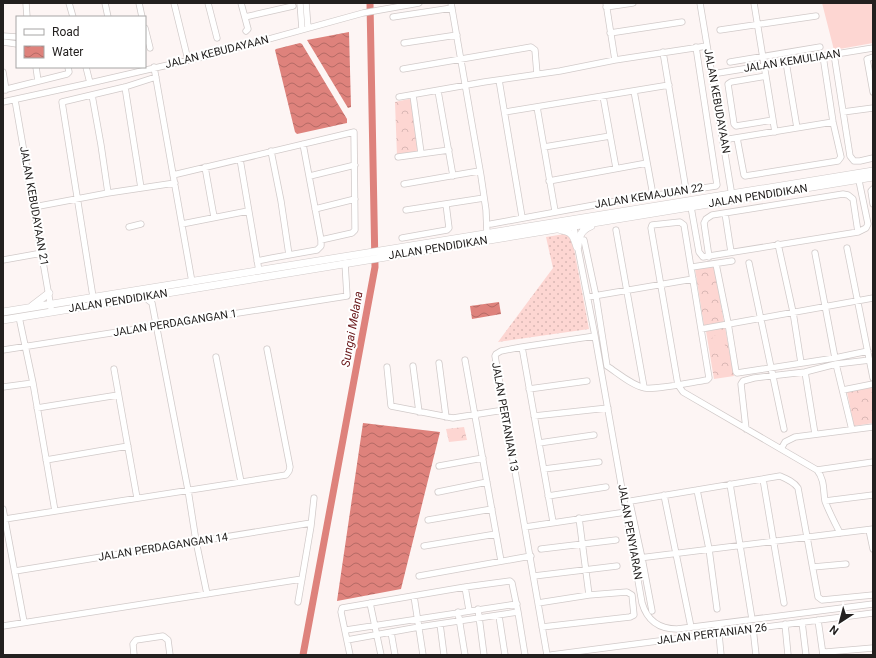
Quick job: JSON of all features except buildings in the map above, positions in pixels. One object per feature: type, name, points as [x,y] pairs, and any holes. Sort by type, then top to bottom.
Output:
[{"type":"main road","name":"JALAN PENDIDIKAN","points":[[859,177],[873,171]]},
{"type":"main road","name":"JALAN PENDIDIKAN","points":[[3,312],[31,307],[51,308],[160,294],[490,233],[573,223],[859,177],[873,177]]},
{"type":"main road","name":"JALAN PENDIDIKAN","points":[[402,250],[545,231],[573,223],[604,221],[691,207],[732,197]]},
{"type":"main road","points":[[577,247],[582,231],[585,228],[604,221]]},
{"type":"main road","points":[[545,231],[569,231],[572,234],[577,247]]},
{"type":"main road","name":"JALAN PENDIDIKAN","points":[[3,320],[93,297],[259,271],[344,260]]},
{"type":"main road","points":[[31,307],[49,293]]},
{"type":"street","points":[[26,3],[28,16]]},
{"type":"street","points":[[69,3],[73,16]]},
{"type":"street","points":[[105,3],[108,16]]},
{"type":"street","points":[[139,3],[142,16]]},
{"type":"street","points":[[174,3],[188,60]]},
{"type":"street","points":[[208,3],[217,38]]},
{"type":"street","points":[[241,3],[247,30]]},
{"type":"street","points":[[300,3],[305,29]]},
{"type":"street","points":[[305,29],[306,3]]},
{"type":"street","name":"JALAN KEBUDAYAAN","points":[[3,102],[188,60],[363,13],[419,3]]},
{"type":"street","points":[[615,60],[606,5],[633,3]]},
{"type":"street","name":"JALAN KEBUDAYAAN","points":[[700,3],[724,140],[732,197]]},
{"type":"street","points":[[754,3],[775,132]]},
{"type":"street","points":[[245,17],[293,6]]},
{"type":"street","points":[[393,17],[451,6],[466,86],[490,233]]},
{"type":"street","points":[[720,30],[816,16]]},
{"type":"street","points":[[610,33],[682,22]]},
{"type":"street","points":[[146,32],[150,48]]},
{"type":"street","points":[[404,44],[457,35]]},
{"type":"street","points":[[3,36],[16,37]]},
{"type":"street","points":[[3,42],[16,44]]},
{"type":"street","points":[[399,97],[663,52],[707,46]]},
{"type":"street","points":[[402,69],[531,47],[535,50],[537,74]]},
{"type":"street","name":"JALAN KEMAJUAN 22","points":[[491,224],[555,211],[716,186],[696,47]]},
{"type":"street","points":[[730,62],[820,47]]},
{"type":"street","name":"JALAN KEMULIAAN","points":[[712,74],[873,48]]},
{"type":"street","points":[[663,52],[686,190]]},
{"type":"street","points":[[834,54],[850,156],[854,161],[873,158]]},
{"type":"street","points":[[737,138],[744,175],[746,176],[838,161],[841,158],[833,122],[823,56]]},
{"type":"street","points":[[873,57],[867,59],[873,92]]},
{"type":"street","points":[[786,62],[797,128]]},
{"type":"street","points":[[154,67],[192,282]]},
{"type":"street","points":[[36,68],[38,81]]},
{"type":"street","points":[[3,72],[5,90],[67,74],[69,72],[68,68]]},
{"type":"street","points":[[86,68],[90,83]]},
{"type":"street","points":[[766,76],[731,82],[728,84],[734,124],[736,126],[773,120]]},
{"type":"street","points":[[93,297],[62,102],[125,87],[156,77]]},
{"type":"street","points":[[499,80],[522,217]]},
{"type":"street","points":[[505,112],[669,85]]},
{"type":"street","points":[[125,87],[140,188]]},
{"type":"street","points":[[438,91],[453,176]]},
{"type":"street","points":[[634,91],[653,196]]},
{"type":"street","points":[[92,95],[108,193]]},
{"type":"street","points":[[413,95],[422,153]]},
{"type":"street","points":[[603,96],[616,168]]},
{"type":"street","name":"JALAN KEBUDAYAAN","points":[[3,106],[15,100]]},
{"type":"street","name":"JALAN KEBUDAYAAN 21","points":[[15,100],[51,308]]},
{"type":"street","points":[[537,107],[555,211]]},
{"type":"street","points":[[843,112],[873,108]]},
{"type":"street","points":[[724,140],[833,122]]},
{"type":"street","points":[[173,175],[354,132],[356,216],[354,232],[321,240]]},
{"type":"street","points":[[544,147],[610,136]]},
{"type":"street","points":[[257,261],[317,250],[320,248],[321,240],[303,144]]},
{"type":"street","points":[[398,157],[449,150]]},
{"type":"street","points":[[271,151],[282,201],[289,255]]},
{"type":"street","points":[[240,159],[259,271]]},
{"type":"street","points":[[549,181],[647,163]]},
{"type":"street","points":[[310,176],[355,165]]},
{"type":"street","points":[[205,167],[214,217]]},
{"type":"street","points":[[404,184],[479,171]]},
{"type":"street","points":[[691,207],[699,252],[703,257],[858,232],[866,228],[868,224],[859,177]]},
{"type":"street","points":[[34,207],[108,193],[175,183]]},
{"type":"street","points":[[872,191],[873,204]]},
{"type":"street","points":[[709,257],[704,223],[706,218],[712,215],[843,194],[848,195],[852,199],[858,232]]},
{"type":"street","points":[[406,210],[484,198]]},
{"type":"street","points":[[315,209],[355,199]]},
{"type":"street","points":[[402,238],[447,230],[449,228],[446,204]]},
{"type":"street","points":[[486,210],[491,224],[490,233]]},
{"type":"street","points":[[182,224],[248,211]]},
{"type":"street","points":[[724,213],[731,252]]},
{"type":"street","points":[[584,240],[596,296],[606,366],[644,388],[678,385],[708,380],[709,376],[684,225],[676,221],[652,225],[651,228],[678,385],[683,392],[817,470],[821,476],[825,501],[840,533]]},
{"type":"street","name":"JALAN PENYIARAN","points":[[573,223],[595,336],[642,603],[647,615],[657,625],[663,628],[677,629],[873,604]]},
{"type":"street","points":[[129,227],[141,224]]},
{"type":"street","points":[[616,230],[628,290],[644,388]]},
{"type":"street","points":[[778,244],[793,312],[801,363]]},
{"type":"street","points":[[847,248],[873,378]]},
{"type":"street","points":[[3,260],[42,253]]},
{"type":"street","points":[[815,253],[826,306],[834,358]]},
{"type":"street","name":"JALAN PERDAGANGAN 1","points":[[3,350],[347,296],[344,260]]},
{"type":"street","points":[[692,267],[732,261]]},
{"type":"street","points":[[750,263],[760,318],[784,429]]},
{"type":"street","points":[[716,264],[737,373],[834,358],[868,351]]},
{"type":"street","points":[[588,298],[693,279]]},
{"type":"street","points":[[152,302],[160,294]]},
{"type":"street","points":[[142,296],[152,302],[207,594]]},
{"type":"street","points":[[701,329],[873,298]]},
{"type":"street","points":[[19,317],[33,383],[55,511]]},
{"type":"street","name":"JALAN PERTANIAN 13","points":[[547,655],[495,356],[501,351],[595,336]]},
{"type":"street","points":[[522,347],[553,522]]},
{"type":"street","points":[[5,519],[286,475],[290,468],[267,349]]},
{"type":"street","points":[[216,357],[241,482]]},
{"type":"street","points":[[465,360],[501,561]]},
{"type":"street","points":[[746,429],[742,387],[743,381],[754,378],[805,372],[836,364],[870,360]]},
{"type":"street","points":[[439,363],[446,417]]},
{"type":"street","points":[[836,364],[852,430]]},
{"type":"street","points":[[413,366],[419,412]]},
{"type":"street","points":[[387,367],[391,406],[453,418],[504,410]]},
{"type":"street","points":[[114,369],[137,498]]},
{"type":"street","points":[[805,372],[815,434]]},
{"type":"street","points":[[530,389],[587,381]]},
{"type":"street","points":[[3,387],[33,383]]},
{"type":"street","points":[[843,390],[873,384]]},
{"type":"street","points":[[37,408],[118,395]]},
{"type":"street","points":[[534,416],[608,408]]},
{"type":"street","points":[[781,449],[786,442],[795,437],[873,427]]},
{"type":"street","points":[[539,443],[594,436]]},
{"type":"street","points":[[46,460],[128,446]]},
{"type":"street","points":[[439,466],[483,458]]},
{"type":"street","points":[[544,469],[599,462]]},
{"type":"street","points":[[817,470],[873,462]]},
{"type":"street","points":[[652,611],[630,503],[631,500],[780,476],[790,480],[796,484],[798,488],[818,597],[822,600],[873,595]]},
{"type":"street","points":[[763,479],[784,603]]},
{"type":"street","points":[[438,492],[487,482]]},
{"type":"street","points":[[730,484],[752,619]]},
{"type":"street","points":[[548,496],[606,487]]},
{"type":"street","points":[[697,490],[709,549],[717,609]]},
{"type":"street","points":[[664,495],[690,627]]},
{"type":"street","points":[[825,501],[873,495]]},
{"type":"street","points":[[298,602],[314,498]]},
{"type":"street","points":[[3,509],[24,622]]},
{"type":"street","points":[[428,520],[492,509]]},
{"type":"street","points":[[525,527],[626,512]]},
{"type":"street","points":[[578,518],[589,595]]},
{"type":"street","name":"JALAN PERDAGANGAN 14","points":[[15,570],[311,523]]},
{"type":"street","points":[[635,559],[871,530],[873,550]]},
{"type":"street","points":[[424,546],[496,534]]},
{"type":"street","points":[[541,548],[616,540]]},
{"type":"street","points":[[419,576],[531,556]]},
{"type":"street","points":[[813,567],[846,564]]},
{"type":"street","points":[[534,576],[617,566]]},
{"type":"street","points":[[3,626],[302,579]]},
{"type":"street","points":[[350,655],[341,610],[342,608],[465,587],[511,582],[517,604],[525,655]]},
{"type":"street","points":[[465,587],[469,610]]},
{"type":"street","points":[[538,603],[589,595],[630,592],[632,595],[632,616],[542,627]]},
{"type":"street","points":[[414,596],[423,655]]},
{"type":"street","points":[[370,603],[381,655]]},
{"type":"street","points":[[346,630],[469,610],[517,604]]},
{"type":"street","points":[[478,609],[484,655]]},
{"type":"street","points":[[458,612],[465,655]]},
{"type":"street","points":[[347,640],[460,620],[500,616],[518,612]]},
{"type":"street","name":"JALAN PERTANIAN 26","points":[[551,655],[873,613]]},
{"type":"street","points":[[500,616],[505,655]]},
{"type":"street","points":[[818,620],[823,653],[873,648]]},
{"type":"street","points":[[802,622],[806,655]]},
{"type":"street","points":[[440,624],[444,655]]},
{"type":"street","points":[[718,624],[721,655]]},
{"type":"street","points":[[785,624],[788,655]]},
{"type":"street","points":[[753,628],[756,655]]},
{"type":"street","points":[[391,632],[395,655]]},
{"type":"street","points":[[134,655],[133,644],[136,640],[162,636],[168,640],[170,655]]},
{"type":"green space","points":[[822,3],[873,3],[873,43],[834,50]]},
{"type":"green space","points":[[409,99],[412,100],[419,151],[417,153],[397,156],[395,102]]},
{"type":"green space","points":[[571,233],[589,329],[498,342],[553,268],[546,237]]},
{"type":"green space","points":[[714,266],[724,322],[704,326],[695,269]]},
{"type":"green space","points":[[725,327],[734,376],[714,379],[706,331]]},
{"type":"green space","points":[[723,334],[726,352],[715,354],[712,336]]},
{"type":"green space","points":[[873,387],[873,423],[854,426],[847,392]]},
{"type":"green space","points":[[464,427],[467,440],[449,442],[446,429]]},
{"type":"water","points":[[349,32],[351,107],[348,108],[307,40]]},
{"type":"water","points":[[300,43],[347,119],[347,123],[297,134],[295,132],[275,50]]},
{"type":"water","points":[[499,302],[501,314],[472,319],[470,306]]},
{"type":"water","points":[[363,423],[440,432],[401,589],[337,601]]},
{"type":"waterway","name":"Sungai Melana","points":[[303,655],[375,267],[370,3]]}]
